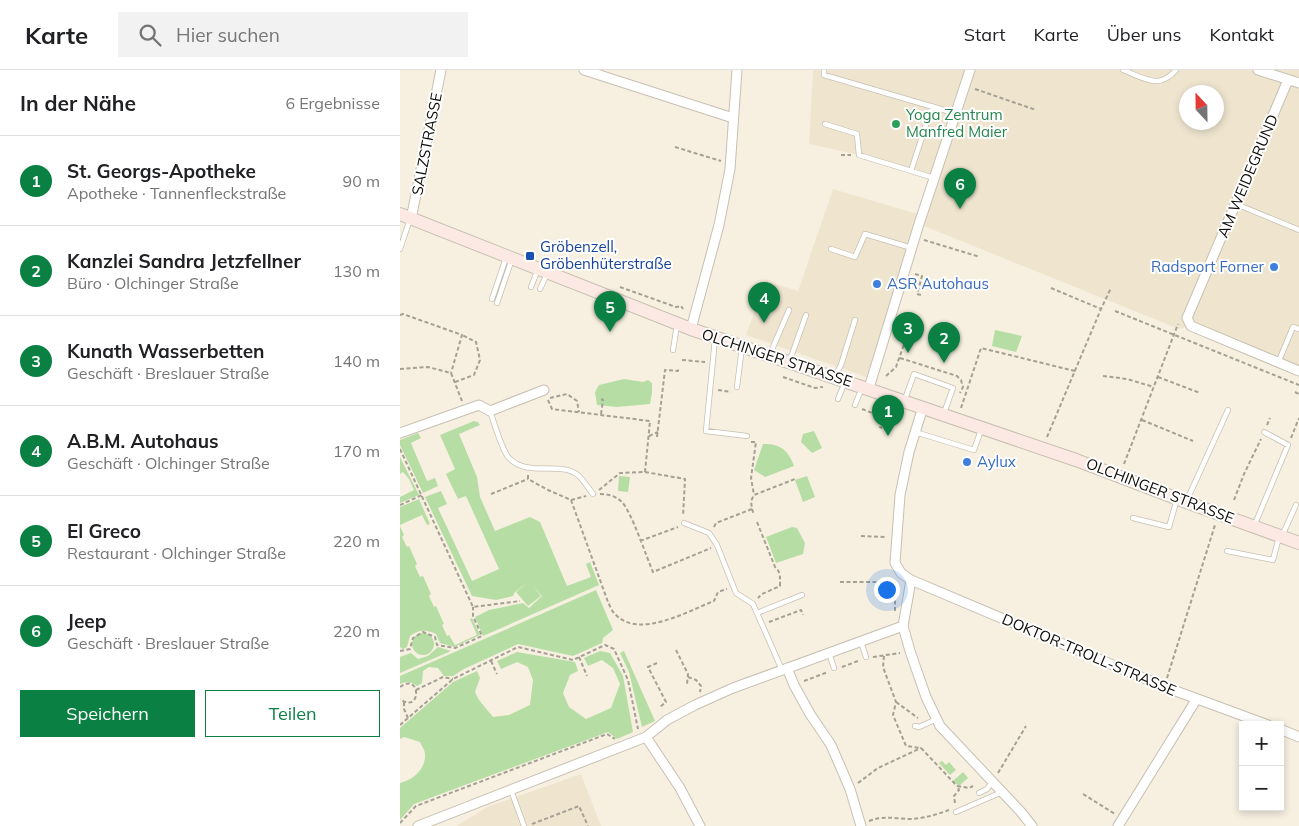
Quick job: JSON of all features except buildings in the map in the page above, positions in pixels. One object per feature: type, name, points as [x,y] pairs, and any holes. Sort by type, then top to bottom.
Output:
[{"type":"main road","name":"OLCHINGER STRASSE","points":[[405,216],[691,329],[1120,475],[1299,543]]},
{"type":"street","name":"SALZSTRASSE","points":[[405,216],[442,70]]},
{"type":"street","points":[[584,70],[733,118]]},
{"type":"street","points":[[691,329],[719,224],[730,164],[737,70]]},
{"type":"street","points":[[866,387],[954,113],[970,70]]},
{"type":"street","points":[[1258,70],[1299,83]]},
{"type":"street","name":"AM WEIDEGRUND","points":[[1278,363],[1191,326],[1187,318],[1288,80]]},
{"type":"street","points":[[1278,363],[1299,371]]},
{"type":"street","points":[[400,433],[478,404],[490,411],[544,390]]},
{"type":"street","points":[[923,408],[908,452],[900,495],[895,563],[901,573],[911,580],[903,626],[926,697],[940,726],[1032,826]]},
{"type":"street","name":"DOKTOR-TROLL-STRASSE","points":[[911,580],[1164,687],[1256,721]]},
{"type":"street","points":[[418,826],[643,739],[667,720],[733,688],[903,626]]},
{"type":"street","points":[[785,669],[830,745],[850,789],[861,825]]},
{"type":"street","points":[[1120,822],[1196,700]]},
{"type":"street","points":[[1284,731],[1299,737]]},
{"type":"street","points":[[643,739],[680,788],[700,826]]},
{"type":"lane","points":[[824,70],[824,75],[954,113]]},
{"type":"lane","points":[[1123,70],[1153,82],[1162,81],[1170,77],[1176,70]]},
{"type":"lane","points":[[911,171],[932,106]]},
{"type":"lane","points":[[825,124],[857,134],[859,155],[934,178]]},
{"type":"lane","points":[[1236,204],[1299,230]]},
{"type":"lane","points":[[400,248],[405,216]]},
{"type":"lane","points":[[831,249],[855,257],[864,234],[912,248]]},
{"type":"lane","points":[[494,301],[509,258]]},
{"type":"lane","points":[[531,287],[543,271]]},
{"type":"lane","points":[[540,289],[543,271]]},
{"type":"lane","points":[[770,355],[789,310]]},
{"type":"lane","points":[[789,362],[806,315]]},
{"type":"lane","points":[[838,399],[841,365],[855,320]]},
{"type":"lane","points":[[673,350],[677,323]]},
{"type":"lane","points":[[1278,363],[1293,327],[1299,329]]},
{"type":"lane","points":[[715,337],[706,431],[746,436]]},
{"type":"lane","points":[[737,387],[742,346]]},
{"type":"lane","points":[[887,428],[914,374],[953,388],[944,414]]},
{"type":"lane","points":[[855,406],[866,387]]},
{"type":"lane","points":[[1133,518],[1169,527],[1228,410]]},
{"type":"lane","points":[[490,411],[507,457],[517,465],[528,468],[566,470],[578,475],[593,494]]},
{"type":"lane","points":[[915,432],[974,450],[982,428]]},
{"type":"lane","points":[[1254,526],[1288,445],[1264,432]]},
{"type":"lane","points":[[1227,551],[1273,560],[1280,536],[1296,505]]},
{"type":"lane","points":[[684,523],[710,533],[736,593],[753,604],[785,669]]},
{"type":"lane","points":[[757,613],[802,595]]},
{"type":"lane","points":[[861,642],[866,657]]},
{"type":"lane","points":[[829,654],[834,668]]},
{"type":"lane","points":[[915,726],[919,727],[935,715]]},
{"type":"lane","points":[[979,793],[986,789],[989,779]]},
{"type":"lane","points":[[511,790],[524,826]]},
{"type":"lane","points":[[956,812],[1002,792]]},
{"type":"path","points":[[964,85],[1036,110]]},
{"type":"path","points":[[675,147],[730,164]]},
{"type":"path","points":[[934,244],[980,257]]},
{"type":"path","points":[[915,274],[922,276],[917,294],[921,296]]},
{"type":"path","points":[[1051,288],[1101,309]]},
{"type":"path","points":[[1046,437],[1111,288]]},
{"type":"path","points":[[1115,311],[1299,385]]},
{"type":"path","points":[[400,315],[403,314],[462,335],[476,342],[480,360],[474,375],[455,382]]},
{"type":"path","points":[[1124,464],[1179,320]]},
{"type":"path","points":[[897,329],[904,330],[906,325],[908,325]]},
{"type":"path","points":[[886,376],[896,367],[908,333]]},
{"type":"path","points":[[462,335],[451,373],[465,408]]},
{"type":"path","points":[[961,408],[981,348],[1074,371]]},
{"type":"path","points":[[400,369],[428,367],[451,373]]},
{"type":"path","points":[[657,437],[665,370],[678,371],[678,368]]},
{"type":"path","points":[[1103,376],[1127,379],[1154,387]]},
{"type":"path","points":[[782,379],[783,377],[814,388],[814,390]]},
{"type":"path","points":[[1158,378],[1200,393]]},
{"type":"path","points":[[720,391],[728,392]]},
{"type":"path","points":[[1295,392],[1299,394]]},
{"type":"path","points":[[579,412],[577,401],[567,394],[559,395],[549,400],[552,409],[650,421],[646,472]]},
{"type":"path","points":[[600,414],[604,400],[601,399]]},
{"type":"path","points":[[855,406],[883,417],[880,427],[887,428]]},
{"type":"path","points":[[1234,500],[1270,418]]},
{"type":"path","points":[[1288,445],[1299,418]]},
{"type":"path","points":[[1141,420],[1193,441]]},
{"type":"path","points":[[649,436],[658,432]]},
{"type":"path","points":[[746,436],[746,441],[756,442],[752,478],[754,495],[751,501],[754,515]]},
{"type":"path","points":[[400,449],[472,607],[473,616],[482,636],[455,648],[437,645],[435,637],[423,632],[413,638],[410,649],[400,651]]},
{"type":"path","points":[[528,468],[528,479]]},
{"type":"path","points":[[593,494],[620,473],[646,472],[685,479],[682,509],[684,523],[640,541]]},
{"type":"path","points":[[490,494],[528,479],[571,500],[593,494],[609,494],[622,502],[628,512],[653,572],[717,546]]},
{"type":"path","points":[[754,495],[795,479]]},
{"type":"path","points":[[400,505],[422,495]]},
{"type":"path","points":[[571,500],[608,602],[615,614],[623,620],[642,625],[665,621],[714,601],[718,592],[733,586]]},
{"type":"path","points":[[710,533],[716,524],[752,510]]},
{"type":"path","points":[[1164,687],[1216,521]]},
{"type":"path","points":[[753,604],[762,594],[780,586],[780,574],[774,567],[757,522]]},
{"type":"path","points":[[861,536],[897,538]]},
{"type":"path","points":[[895,563],[894,618],[903,626]]},
{"type":"path","points":[[840,582],[895,582]]},
{"type":"path","points":[[472,607],[520,601]]},
{"type":"path","points":[[762,625],[801,610],[803,615]]},
{"type":"path","points":[[400,725],[453,679],[518,647],[573,660],[605,645],[614,649],[628,680],[643,739]]},
{"type":"path","points":[[676,650],[688,674],[687,684]]},
{"type":"path","points":[[866,657],[910,651]]},
{"type":"path","points":[[579,657],[587,676]]},
{"type":"path","points":[[490,660],[497,674]]},
{"type":"path","points":[[794,685],[859,661]]},
{"type":"path","points":[[657,662],[648,667],[666,702],[660,707]]},
{"type":"path","points":[[416,690],[443,677],[453,679]]},
{"type":"path","points":[[688,677],[696,680],[701,686],[700,692],[697,693]]},
{"type":"path","points":[[400,687],[403,684],[409,684],[416,690]]},
{"type":"path","points":[[400,700],[410,702],[415,699],[416,690]]},
{"type":"path","points":[[404,702],[404,709],[408,718]]},
{"type":"path","points":[[896,702],[918,718],[935,715]]},
{"type":"path","points":[[861,825],[877,818],[909,819],[932,817],[955,807],[954,796],[959,790],[957,786],[968,788],[989,779],[1026,726]]},
{"type":"path","points":[[400,822],[416,806],[607,734],[616,740]]},
{"type":"path","points":[[850,789],[878,768],[921,748]]},
{"type":"path","points":[[1083,794],[1120,822]]},
{"type":"path","points":[[529,826],[579,806],[588,826]]},
{"type":"shaded area","points":[[813,70],[1299,70],[1299,371],[1191,326],[1179,329],[919,224],[872,379],[746,335],[766,281],[798,291],[833,189],[921,215],[934,178],[859,155],[809,144]]},
{"type":"shaded area","points":[[581,774],[601,826],[456,826],[487,807]]},
{"type":"green space","points":[[995,330],[1022,336],[1016,352],[992,346]]},
{"type":"green space","points":[[624,379],[643,382],[648,380],[652,383],[650,404],[617,407],[597,405],[595,392],[599,385]]},
{"type":"green space","points":[[474,421],[480,425],[459,434],[477,477],[480,497],[495,531],[530,517],[540,522],[567,586],[591,577],[586,564],[590,562],[599,585],[483,636],[475,617],[489,610],[523,603],[529,608],[542,596],[533,586],[541,596],[528,606],[516,592],[529,581],[515,592],[513,596],[496,600],[472,596],[425,497],[441,491],[447,504],[438,508],[472,581],[499,569],[466,496],[458,499],[446,474],[455,469],[440,435]]},
{"type":"green space","points":[[814,431],[822,448],[812,453],[801,442],[803,434]]},
{"type":"green space","points":[[418,433],[421,438],[411,443],[427,481],[435,478],[438,486],[423,493],[400,445],[400,440]]},
{"type":"green space","points":[[763,444],[774,445],[783,449],[794,466],[765,477],[754,470]]},
{"type":"green space","points":[[400,457],[419,495],[400,503],[400,497],[414,490],[403,472],[400,474]]},
{"type":"green space","points":[[619,476],[630,477],[628,492],[618,491]]},
{"type":"green space","points":[[807,476],[815,497],[803,502],[795,480]]},
{"type":"green space","points":[[419,499],[430,524],[427,525],[422,515],[400,525],[400,507]]},
{"type":"green space","points":[[400,526],[404,535],[402,537],[407,547],[409,546],[417,564],[415,566],[420,577],[423,576],[431,594],[429,596],[434,607],[436,606],[447,636],[449,635],[455,645],[477,635],[470,619],[472,618],[480,635],[454,647],[440,643],[436,634],[420,631],[410,636],[407,647],[403,649],[400,647]]},
{"type":"green space","points":[[792,527],[797,528],[805,543],[803,554],[776,563],[766,537]]},
{"type":"green space","points":[[596,590],[613,630],[603,638],[602,643],[573,656],[518,644],[453,676],[444,676],[438,668],[429,667],[423,671],[422,683],[417,686],[408,682],[400,684],[400,676]]},
{"type":"green space","points":[[423,633],[431,636],[434,644],[431,652],[423,655],[415,652],[412,644],[415,636]]},
{"type":"green space","points":[[438,647],[451,651],[400,673],[400,657],[411,653],[418,659],[428,656]]},
{"type":"green space","points":[[600,651],[610,653],[623,676],[633,732],[617,739],[608,732],[414,804],[400,820],[400,783],[418,773],[425,759],[425,754],[420,742],[404,737],[400,739],[400,728],[453,682],[477,671],[480,678],[475,692],[479,700],[493,717],[509,715],[530,705],[533,680],[528,667],[517,662],[501,669],[497,661],[517,652],[575,662],[578,671],[570,675],[563,693],[569,707],[586,719],[611,708],[620,684],[613,668],[602,660],[588,666],[584,658]]},
{"type":"green space","points":[[624,651],[655,721],[642,727],[629,672],[620,653]]},
{"type":"green space","points":[[942,761],[946,765],[949,762],[956,770],[950,775],[939,763]]},
{"type":"green space","points":[[963,772],[968,778],[959,786],[953,781]]},
{"type":"place","name":"Yoga Zentrum Manfred Maier","points":[[896,124]]},
{"type":"place","name":"Jeep","points":[[960,209]]},
{"type":"place","name":"Gröbenzell, Gröbenhüterstraße","points":[[530,256]]},
{"type":"place","name":"Radsport Forner","points":[[1274,267]]},
{"type":"place","name":"ASR Autohaus","points":[[877,284]]},
{"type":"place","name":"A.B.M. Autohaus","points":[[764,323]]},
{"type":"place","name":"El Greco","points":[[610,332]]},
{"type":"place","name":"Kunath Wasserbetten","points":[[908,353]]},
{"type":"place","name":"Kanzlei Sandra Jetzfellner","points":[[944,363]]},
{"type":"place","name":"St. Georgs-Apotheke","points":[[888,436]]},
{"type":"place","name":"Aylux","points":[[967,462]]}]
